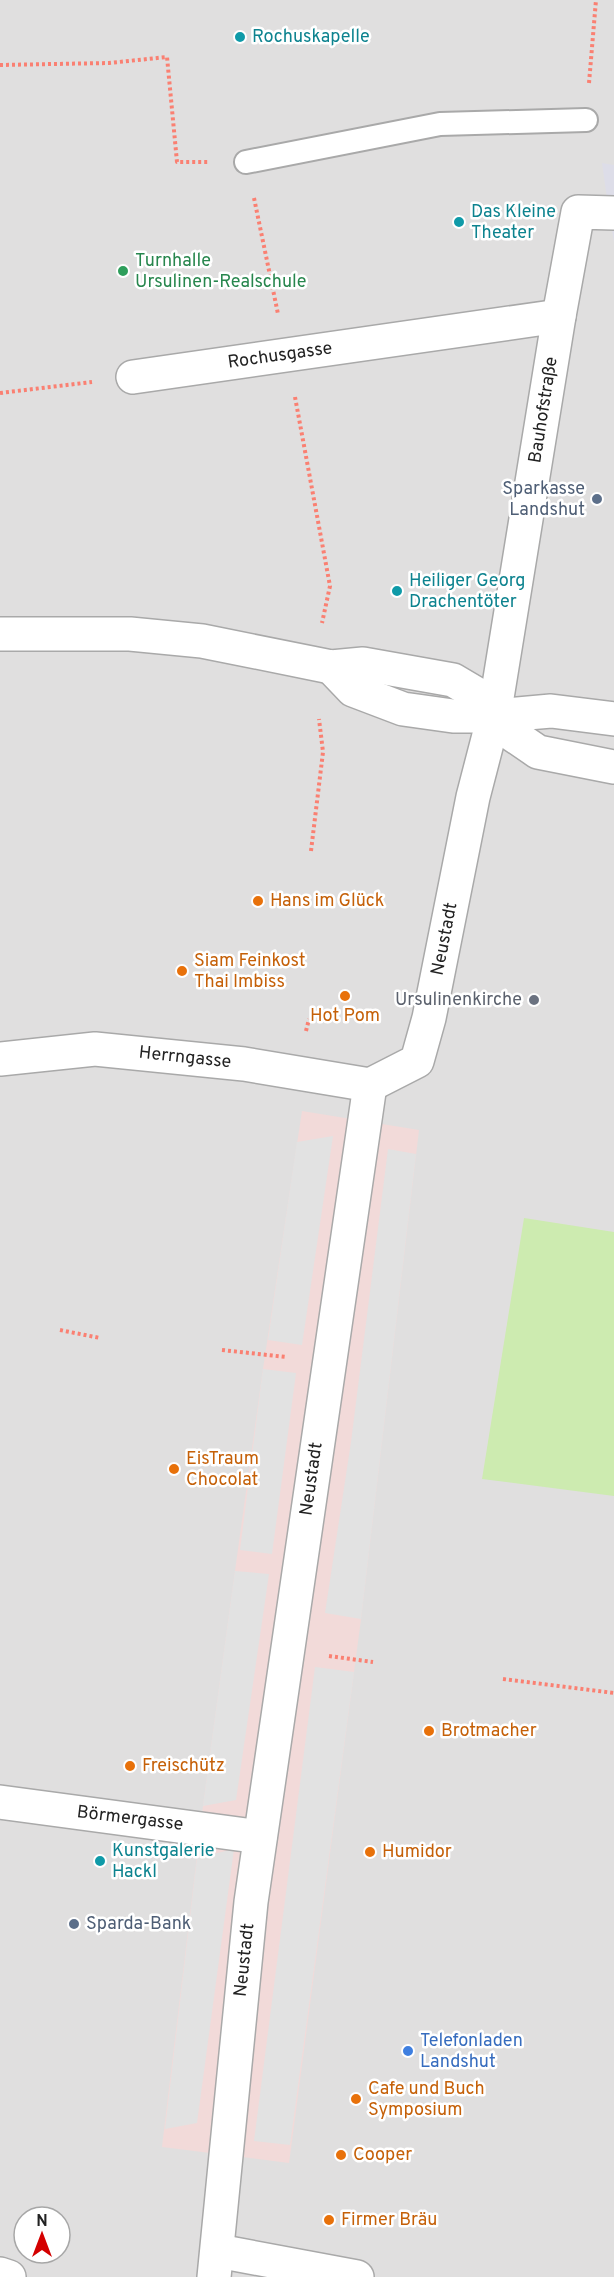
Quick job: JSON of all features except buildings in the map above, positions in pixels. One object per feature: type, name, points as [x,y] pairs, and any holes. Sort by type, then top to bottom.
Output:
[{"type":"street","name":"Bauhofstraße","points":[[494,716],[558,316],[578,212],[614,213]]},
{"type":"street","name":"Rochusgasse","points":[[134,377],[558,316]]},
{"type":"street","points":[[0,634],[130,634],[202,641],[322,665],[353,690],[403,710],[453,716],[494,716],[551,711],[614,719]]},
{"type":"street","points":[[494,716],[513,735],[538,752],[614,767]]},
{"type":"street","name":"Neustadt","points":[[216,2264],[250,1913],[370,1085],[417,1061],[429,1018],[473,797],[494,716]]},
{"type":"street","name":"Herrngasse","points":[[0,1059],[95,1049],[244,1064],[370,1085]]},
{"type":"street","name":"Börmergasse","points":[[0,1802],[260,1837]]},
{"type":"street","points":[[216,2264],[357,2277]]},
{"type":"street","points":[[0,2274],[9,2277]]},
{"type":"lane","points":[[246,162],[440,124],[586,120]]},
{"type":"path","points":[[0,65],[109,63],[167,57],[177,162],[246,162],[287,355],[330,586],[322,665],[323,752],[311,851]]},
{"type":"path","points":[[0,393],[134,377]]},
{"type":"path","points":[[60,1330],[99,1338]]},
{"type":"path","points":[[222,1350],[329,1361]]},
{"type":"path","points":[[503,1679],[614,1693]]},
{"type":"shaded area","points":[[0,0],[614,0],[614,2277],[0,2277]]},
{"type":"shaded area","points":[[602,163],[614,165],[614,242],[609,213]]},
{"type":"shaded area","points":[[302,1111],[419,1130],[361,1619],[289,2163],[162,2147],[203,1806],[263,1369]]},
{"type":"shaded area","points":[[333,1136],[302,1345],[268,1340],[297,1142]]},
{"type":"shaded area","points":[[388,1149],[416,1154],[361,1619],[325,1613],[351,1442]]},
{"type":"shaded area","points":[[263,1369],[296,1373],[272,1554],[240,1550]]},
{"type":"shaded area","points":[[235,1571],[269,1574],[236,1800],[203,1806]]},
{"type":"shaded area","points":[[315,1667],[354,1672],[290,2145],[254,2141]]},
{"type":"shaded area","points":[[234,1849],[197,2123],[165,2129],[197,1858]]},
{"type":"green space","points":[[524,1218],[614,1232],[614,1496],[482,1479]]},
{"type":"place","name":"Rochuskapelle","points":[[240,37]]},
{"type":"place","name":"Das Kleine Theater","points":[[459,222]]},
{"type":"place","name":"Turnhalle Ursulinen-Realschule","points":[[123,271]]},
{"type":"place","name":"Sparkasse Landshut","points":[[597,499]]},
{"type":"place","name":"Heiliger Georg Drachentöter","points":[[397,591]]},
{"type":"place","name":"Hans im Glück","points":[[258,901]]},
{"type":"place","name":"Siam Feinkost Thai Imbiss","points":[[182,971]]},
{"type":"place","name":"Hot Pom","points":[[345,996]]},
{"type":"place","name":"Ursulinenkirche","points":[[534,1000]]},
{"type":"place","name":"EisTraum Chocolat","points":[[174,1469]]},
{"type":"place","name":"Brotmacher","points":[[429,1731]]},
{"type":"place","name":"Freischütz","points":[[130,1766]]},
{"type":"place","name":"Humidor","points":[[370,1852]]},
{"type":"place","name":"Kunstgalerie Hackl","points":[[100,1861]]},
{"type":"place","name":"Sparda-Bank","points":[[74,1924]]},
{"type":"place","name":"Telefonladen Landshut","points":[[408,2051]]},
{"type":"place","name":"Cafe und Buch Symposium","points":[[356,2099]]},
{"type":"place","name":"Cooper","points":[[341,2155]]},
{"type":"place","name":"Firmer Bräu","points":[[329,2220]]}]
